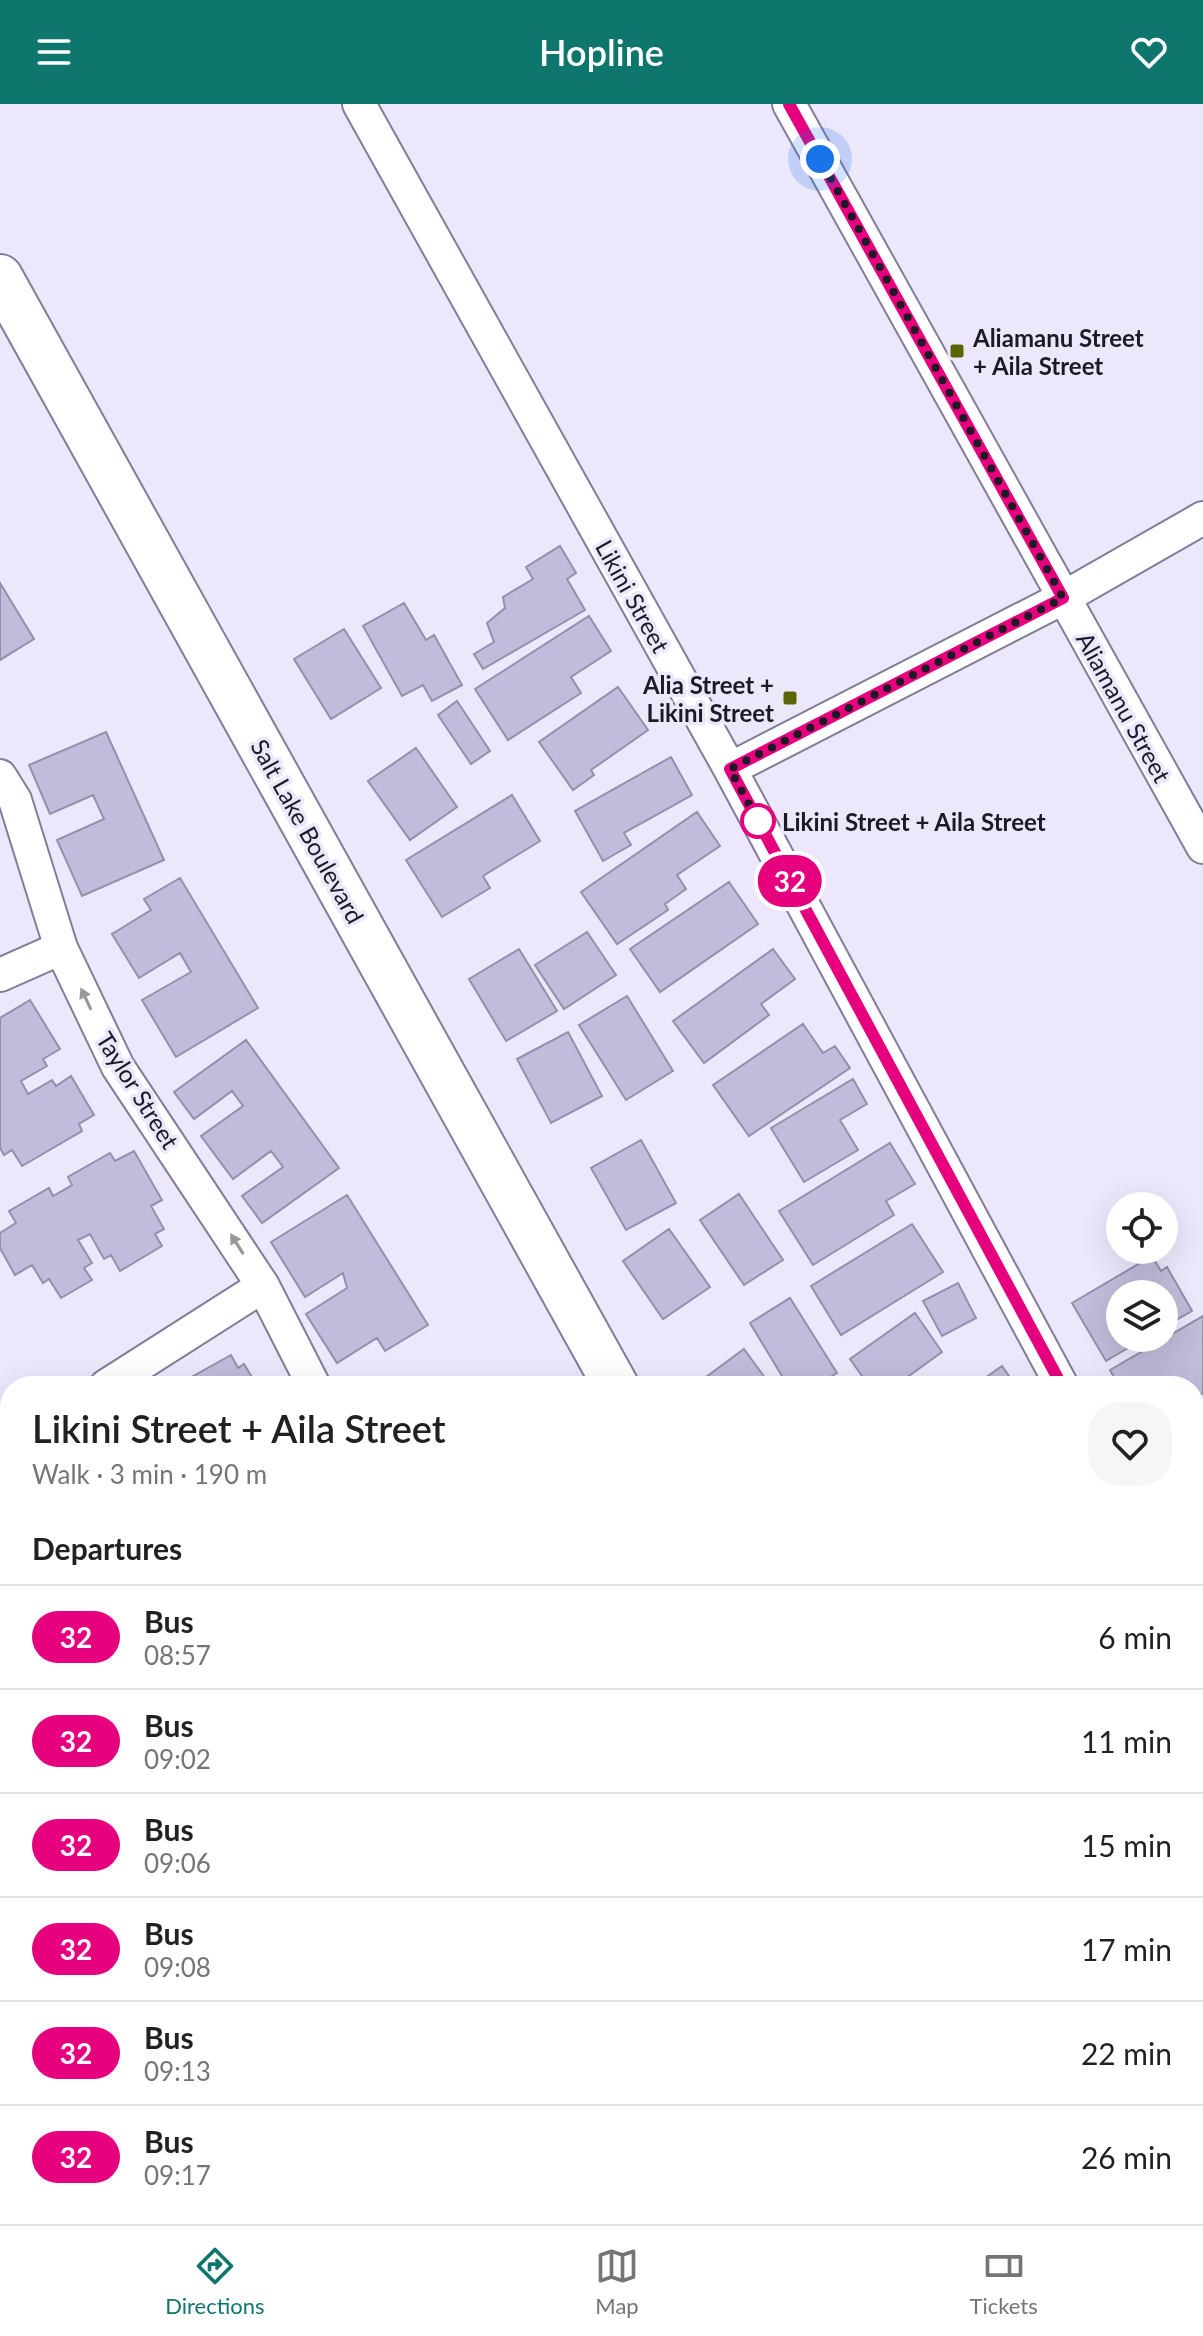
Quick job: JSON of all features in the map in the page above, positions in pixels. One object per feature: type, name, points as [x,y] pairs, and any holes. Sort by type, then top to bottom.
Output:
[{"type":"main road","name":"Salt Lake Boulevard","points":[[0,277],[610,1376]]},
{"type":"street","name":"Likini Street","points":[[359,104],[730,769],[1057,1376]]},
{"type":"street","name":"Aliamanu Street","points":[[789,104],[1203,847]]},
{"type":"street","points":[[730,769],[1063,598],[1203,518]]},
{"type":"street","name":"Taylor Street","points":[[0,776],[15,800],[61,948],[118,1067],[263,1286],[309,1376]]},
{"type":"street","points":[[0,975],[61,948]]},
{"type":"street","points":[[122,1376],[263,1286]]},
{"type":"building","points":[[560,546],[576,573],[567,579],[585,610],[483,669],[474,654],[494,642],[487,623],[505,608],[503,597],[533,579],[526,567]]},
{"type":"building","points":[[0,583],[34,639],[0,660]]},
{"type":"building","points":[[404,603],[426,640],[434,635],[462,685],[432,701],[423,685],[402,696],[363,626]]},
{"type":"building","points":[[589,616],[611,651],[571,677],[581,693],[508,740],[475,689]]},
{"type":"building","points":[[344,629],[381,688],[331,719],[294,659]]},
{"type":"building","points":[[618,687],[648,730],[591,770],[594,775],[573,790],[539,742]]},
{"type":"building","points":[[457,701],[490,751],[471,764],[438,715]]},
{"type":"building","points":[[106,732],[164,860],[82,896],[57,840],[104,819],[93,795],[50,814],[29,765]]},
{"type":"building","points":[[416,748],[457,807],[410,840],[368,781]]},
{"type":"building","points":[[671,757],[692,795],[624,833],[631,845],[603,861],[575,811]]},
{"type":"building","points":[[512,795],[540,841],[483,876],[490,888],[442,917],[406,860]]},
{"type":"building","points":[[697,812],[720,846],[677,875],[686,889],[665,904],[668,910],[617,944],[581,892]]},
{"type":"building","points":[[180,878],[258,1008],[176,1057],[142,1000],[191,972],[180,953],[139,978],[112,934],[151,910],[144,899]]},
{"type":"building","points":[[729,882],[758,924],[660,992],[630,949]]},
{"type":"building","points":[[587,932],[616,975],[564,1009],[535,965]]},
{"type":"building","points":[[519,949],[557,1011],[506,1041],[469,979]]},
{"type":"building","points":[[773,949],[795,979],[761,1004],[769,1015],[704,1063],[673,1021]]},
{"type":"building","points":[[627,996],[673,1071],[626,1100],[579,1025]]},
{"type":"building","points":[[30,1000],[60,1049],[43,1059],[47,1066],[21,1081],[28,1094],[52,1080],[56,1086],[71,1076],[94,1115],[79,1124],[82,1131],[22,1166],[12,1150],[4,1155],[0,1148],[0,1018]]},
{"type":"building","points":[[803,1024],[823,1053],[835,1046],[850,1068],[749,1136],[713,1085]]},
{"type":"building","points":[[568,1032],[602,1096],[551,1123],[517,1059]]},
{"type":"building","points":[[246,1040],[339,1168],[262,1223],[242,1196],[283,1167],[271,1151],[233,1179],[201,1136],[243,1106],[232,1091],[194,1119],[174,1092]]},
{"type":"building","points":[[853,1079],[867,1104],[840,1120],[858,1150],[804,1182],[771,1128]]},
{"type":"building","points":[[641,1140],[676,1203],[626,1230],[591,1168]]},
{"type":"building","points":[[890,1143],[915,1184],[886,1201],[894,1215],[813,1265],[779,1211]]},
{"type":"building","points":[[134,1151],[162,1200],[151,1206],[164,1229],[155,1234],[162,1246],[120,1271],[111,1255],[104,1259],[90,1234],[78,1240],[92,1263],[84,1268],[92,1280],[61,1298],[49,1279],[43,1283],[32,1265],[15,1275],[0,1248],[0,1233],[16,1223],[9,1211],[49,1188],[53,1196],[72,1185],[68,1177],[110,1153],[115,1161]]},
{"type":"building","points":[[739,1194],[783,1260],[744,1285],[700,1220]]},
{"type":"building","points":[[347,1195],[428,1325],[385,1351],[377,1338],[337,1363],[306,1314],[347,1288],[343,1273],[305,1297],[271,1242]]},
{"type":"building","points":[[912,1224],[943,1272],[841,1335],[811,1286]]},
{"type":"building","points":[[669,1229],[710,1287],[663,1319],[623,1261]]},
{"type":"building","points":[[1138,1264],[1157,1264],[1161,1271],[1167,1267],[1174,1280],[1111,1280]]},
{"type":"building","points":[[958,1283],[976,1318],[942,1336],[923,1301]]},
{"type":"building","points":[[1106,1283],[1106,1352],[1121,1352],[1106,1361],[1072,1303]]},
{"type":"building","points":[[1178,1286],[1192,1311],[1178,1319]]},
{"type":"building","points":[[790,1298],[837,1373],[832,1376],[782,1376],[750,1323]]},
{"type":"building","points":[[915,1313],[942,1352],[909,1376],[862,1376],[850,1359]]},
{"type":"building","points":[[1203,1316],[1203,1376],[1113,1376],[1110,1370],[1141,1352],[1178,1352],[1178,1331]]},
{"type":"building","points":[[744,1349],[764,1376],[707,1376]]},
{"type":"building","points":[[231,1355],[238,1368],[244,1364],[251,1376],[194,1376]]},
{"type":"building","points":[[1002,1366],[1009,1376],[988,1376]]},
{"type":"bus line","name":"32","points":[[789,104],[1063,598],[730,769],[1057,1376]]},
{"type":"place","name":"Aliamanu Street + Aila Street","points":[[957,351]]},
{"type":"place","name":"Alia Street + Likini Street","points":[[790,698]]},
{"type":"place","name":"Likini Street + Aila Street","points":[[758,821]]},
{"type":"route","points":[[758,821],[760,825],[730,769],[1063,598],[820,159]]}]
